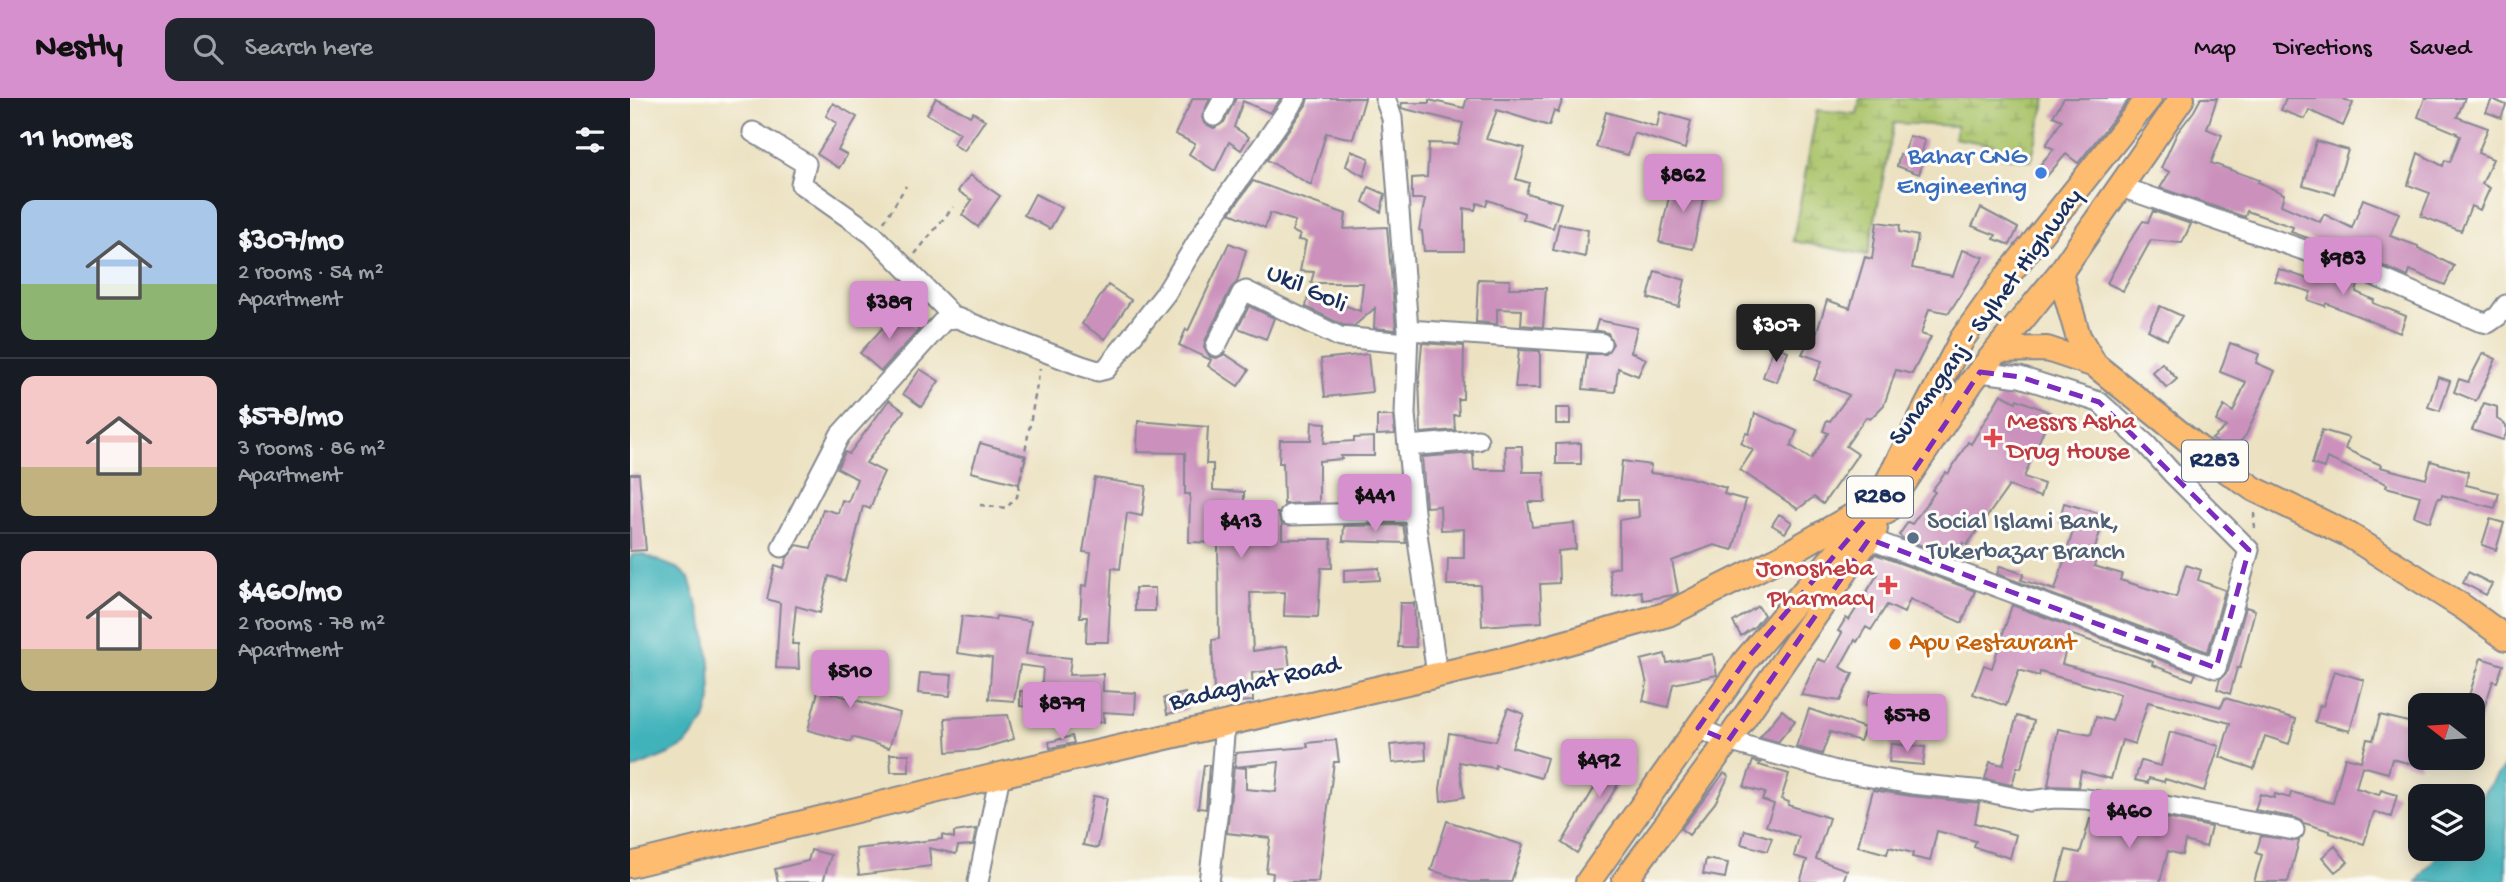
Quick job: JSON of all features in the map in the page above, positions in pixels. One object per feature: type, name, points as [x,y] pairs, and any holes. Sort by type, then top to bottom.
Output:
[{"type":"main road","name":"Sunamganj - Sylhet Highway","points":[[1624,882],[1728,741],[1869,539],[1962,339],[2004,280],[2149,98]]},
{"type":"main road","name":"Sunamganj - Sylhet Highway","points":[[1588,882],[1745,661],[1880,511],[1980,372],[2060,273],[2182,98]]},
{"type":"main road","points":[[2060,273],[2078,336],[2095,365]]},
{"type":"main road","points":[[2004,280],[2035,305]]},
{"type":"main road","points":[[1999,350],[2047,349],[2095,365]]},
{"type":"main road","name":"R283","points":[[2095,365],[2223,468],[2254,489],[2349,535],[2463,607],[2506,638]]},
{"type":"main road","name":"Badaghat Road","points":[[630,865],[1000,775],[1512,658],[1668,614],[1780,558],[1858,513],[1880,511]]},
{"type":"main road","points":[[1745,661],[1771,680]]},
{"type":"street","points":[[1214,116],[1224,98]]},
{"type":"street","points":[[782,547],[840,435],[945,319],[957,318],[1098,372],[1106,369],[1166,293],[1210,221],[1296,98]]},
{"type":"street","points":[[1385,98],[1392,118],[1408,336],[1405,414],[1437,674]]},
{"type":"street","points":[[753,132],[806,164],[801,184],[872,234],[947,310],[949,319]]},
{"type":"street","points":[[2121,187],[2359,269],[2488,323],[2498,316],[2506,305]]},
{"type":"street","name":"Ukil Goli","points":[[1216,346],[1242,293],[1246,291],[1340,337],[1408,336]]},
{"type":"street","points":[[1408,336],[1601,343]]},
{"type":"street","points":[[1869,539],[2216,668],[2249,550],[2146,444],[2099,402],[2020,377],[1980,372]]},
{"type":"street","points":[[1408,446],[1478,440]]},
{"type":"street","points":[[1290,515],[1415,512]]},
{"type":"street","points":[[1209,882],[1219,809],[1225,723]]},
{"type":"street","points":[[1698,728],[1728,741],[1836,771],[1912,784],[1984,791],[2029,801],[2054,797],[2118,804],[2149,803],[2294,830]]},
{"type":"street","points":[[978,882],[1000,775]]},
{"type":"path","points":[[872,234],[886,220],[906,186]]},
{"type":"path","points":[[904,268],[953,207]]},
{"type":"path","points":[[980,505],[1006,508],[1017,497],[1043,351]]},
{"type":"path","points":[[2249,550],[2255,535],[2254,489]]},
{"type":"highlighted area","points":[[1980,372],[2020,377],[2099,402],[2249,550],[2216,668],[1869,539],[1728,741],[1698,728],[1745,661],[1873,510],[1886,512]]},
{"type":"green space","points":[[1860,98],[2046,98],[2031,161],[1994,155],[1994,145],[1954,138],[1957,126],[1894,123],[1868,255],[1793,241],[1817,110],[1857,114]]},
{"type":"water","points":[[641,554],[679,569],[689,578],[704,626],[710,663],[711,700],[705,720],[685,745],[630,770],[630,560],[632,555]]},
{"type":"water","points":[[2506,764],[2506,882],[2417,882],[2433,861],[2485,861],[2485,791]]},
{"type":"building","points":[[936,98],[970,116],[973,112],[985,120],[964,151],[953,144],[960,133],[927,114]]},
{"type":"building","points":[[1193,98],[1210,98],[1202,117],[1204,123],[1214,128],[1224,122],[1236,98],[1281,98],[1270,113],[1243,101],[1234,127],[1249,137],[1241,150],[1229,142],[1215,171],[1189,154],[1195,144],[1175,134]]},
{"type":"building","points":[[1308,98],[1365,98],[1353,139],[1326,133],[1311,185],[1267,160],[1306,105]]},
{"type":"building","points":[[1467,98],[1563,98],[1558,113],[1554,111],[1549,126],[1497,110],[1486,139],[1525,148],[1516,179],[1529,183],[1526,193],[1561,203],[1553,228],[1523,219],[1524,213],[1488,200],[1486,206],[1477,203],[1475,210],[1464,208],[1464,251],[1424,251],[1422,231],[1419,230],[1425,199],[1412,199],[1412,178],[1427,177],[1429,143],[1458,144],[1463,123],[1401,108],[1402,103],[1429,103],[1429,100],[1464,108]]},
{"type":"building","points":[[2064,98],[2130,98],[2078,163],[2066,154],[2047,176],[2038,167],[2054,149],[2046,145],[2062,120],[2053,116]]},
{"type":"building","points":[[2201,98],[2217,98],[2207,129],[2222,135],[2211,163],[2259,180],[2258,182],[2284,194],[2281,205],[2320,222],[2324,214],[2352,228],[2363,199],[2399,213],[2390,236],[2418,246],[2454,266],[2445,285],[2410,270],[2408,277],[2291,232],[2293,227],[2247,211],[2245,217],[2160,188],[2170,172],[2161,168],[2177,133]]},
{"type":"building","points":[[2284,98],[2342,98],[2353,103],[2343,126],[2309,110],[2305,119],[2281,110],[2286,99]]},
{"type":"building","points":[[2425,98],[2465,98],[2457,117],[2488,128],[2478,153],[2493,159],[2482,184],[2490,188],[2480,210],[2471,206],[2461,231],[2421,216],[2430,193],[2408,185],[2418,153],[2443,166],[2445,160],[2450,162],[2460,136],[2418,117]]},
{"type":"building","points":[[2492,99],[2506,105],[2501,118],[2486,112]]},
{"type":"building","points":[[833,103],[857,117],[838,150],[847,155],[839,168],[817,154],[837,123],[826,116]]},
{"type":"building","points":[[1606,112],[1657,127],[1660,112],[1691,121],[1685,149],[1634,133],[1628,155],[1596,147]]},
{"type":"building","points":[[1909,136],[1925,140],[1919,174],[1897,166],[1900,154],[1904,156]]},
{"type":"building","points":[[2316,141],[2348,150],[2334,194],[2303,185]]},
{"type":"building","points":[[1351,151],[1369,158],[1364,176],[1346,166]]},
{"type":"building","points":[[970,175],[1000,196],[978,227],[962,215],[972,200],[958,191]]},
{"type":"building","points":[[1673,179],[1706,185],[1693,249],[1659,242]]},
{"type":"building","points":[[1253,181],[1346,214],[1344,229],[1387,227],[1396,330],[1374,328],[1375,308],[1354,326],[1343,325],[1306,307],[1309,292],[1360,311],[1363,283],[1311,283],[1314,272],[1300,271],[1306,241],[1298,240],[1300,235],[1292,231],[1295,221],[1270,213],[1265,228],[1230,213]]},
{"type":"building","points":[[1369,187],[1385,194],[1381,212],[1363,202]]},
{"type":"building","points":[[1035,194],[1062,208],[1050,229],[1024,215]]},
{"type":"building","points":[[1981,208],[2018,228],[2010,245],[1994,239],[1996,235],[1972,226]]},
{"type":"building","points":[[2153,211],[2191,224],[2182,243],[2151,240],[2123,291],[2107,283],[2128,244],[2143,221],[2148,222]]},
{"type":"building","points":[[1877,222],[1900,225],[1899,232],[1918,236],[1912,268],[1953,276],[1962,250],[1984,257],[1949,313],[1929,309],[1921,334],[1931,337],[1912,374],[1896,370],[1884,405],[1870,419],[1866,417],[1846,446],[1858,454],[1823,504],[1814,497],[1798,509],[1740,470],[1753,450],[1741,443],[1746,433],[1749,434],[1755,413],[1797,431],[1791,446],[1811,459],[1828,433],[1823,431],[1827,420],[1830,421],[1849,395],[1814,380],[1822,361],[1802,354],[1811,336],[1815,338],[1827,300],[1850,308],[1865,257],[1872,259]]},
{"type":"building","points":[[1559,224],[1588,230],[1585,257],[1553,250]]},
{"type":"building","points":[[1229,243],[1246,250],[1237,282],[1231,288],[1204,347],[1210,357],[1217,358],[1225,354],[1249,370],[1238,386],[1208,366],[1211,360],[1179,345]]},
{"type":"building","points":[[2319,268],[2359,282],[2356,292],[2374,300],[2373,303],[2406,316],[2400,333],[2326,303],[2325,306],[2308,300],[2311,292],[2275,281],[2279,269],[2314,281]]},
{"type":"building","points":[[1655,271],[1685,280],[1679,307],[1648,298]]},
{"type":"building","points":[[1478,279],[1510,280],[1509,288],[1546,288],[1543,327],[1521,325],[1522,310],[1497,309],[1497,324],[1476,322]]},
{"type":"building","points":[[1108,285],[1131,300],[1105,339],[1082,324]]},
{"type":"building","points":[[1249,306],[1274,318],[1266,339],[1238,328]]},
{"type":"building","points":[[2160,306],[2182,316],[2167,340],[2148,330]]},
{"type":"building","points":[[897,312],[919,330],[881,371],[860,353]]},
{"type":"building","points":[[1598,320],[1637,328],[1631,352],[1646,359],[1638,376],[1618,368],[1615,392],[1583,389],[1587,354],[1606,354],[1613,344],[1608,333],[1595,330]]},
{"type":"building","points":[[1422,343],[1464,346],[1463,399],[1458,399],[1459,415],[1454,415],[1455,430],[1421,433],[1419,377]]},
{"type":"building","points":[[2230,343],[2259,354],[2256,363],[2275,371],[2246,435],[2231,453],[2212,439],[2226,427],[2216,421],[2224,406],[2233,412],[2246,382],[2220,372]]},
{"type":"building","points":[[1774,346],[1788,351],[1777,382],[1763,377]]},
{"type":"building","points":[[1519,350],[1540,351],[1540,388],[1515,388]]},
{"type":"building","points":[[2483,353],[2496,359],[2476,401],[2454,392],[2459,379],[2468,382]]},
{"type":"building","points":[[1368,354],[1372,392],[1325,397],[1321,359]]},
{"type":"building","points":[[2162,363],[2177,379],[2167,388],[2152,372]]},
{"type":"building","points":[[920,369],[939,381],[922,407],[903,394]]},
{"type":"building","points":[[2438,377],[2450,381],[2440,411],[2428,407]]},
{"type":"building","points":[[2001,394],[2016,402],[2017,399],[2051,413],[2024,477],[2044,484],[2040,497],[2009,486],[1967,545],[1963,542],[1957,559],[1904,539],[1899,535],[1908,522],[1912,524],[1935,492],[1932,490],[1946,472],[1948,474],[1968,442],[1971,444]]},
{"type":"building","points":[[889,400],[904,411],[866,463],[884,472],[870,509],[863,506],[845,581],[829,576],[820,613],[796,606],[792,644],[798,644],[799,669],[776,668],[780,603],[767,599],[775,565],[784,568],[787,558],[797,545],[811,548],[823,509],[838,513],[842,500],[848,502],[857,479],[837,468],[845,452],[849,454]]},
{"type":"building","points":[[2484,403],[2497,407],[2497,419],[2506,425],[2503,440],[2472,430]]},
{"type":"building","points":[[1556,408],[1570,408],[1570,424],[1556,424]]},
{"type":"building","points":[[1377,416],[1393,416],[1395,434],[1377,435]]},
{"type":"building","points":[[1138,421],[1208,427],[1206,464],[1213,464],[1213,490],[1244,492],[1244,514],[1278,513],[1282,524],[1282,539],[1331,539],[1332,568],[1321,568],[1318,617],[1284,616],[1285,592],[1250,593],[1253,651],[1287,646],[1290,668],[1252,673],[1253,701],[1235,702],[1235,692],[1214,693],[1212,640],[1219,639],[1218,543],[1189,542],[1190,494],[1185,494],[1185,453],[1137,452]]},
{"type":"building","points":[[1312,422],[1326,423],[1324,443],[1374,437],[1374,456],[1341,456],[1342,459],[1319,461],[1319,502],[1284,504],[1283,463],[1279,463],[1280,440],[1311,440]]},
{"type":"building","points":[[2322,430],[2349,438],[2345,449],[2381,465],[2380,467],[2426,479],[2431,461],[2468,472],[2466,485],[2499,493],[2495,508],[2442,495],[2438,498],[2430,522],[2414,516],[2420,496],[2386,487],[2387,484],[2327,458],[2324,468],[2312,464]]},
{"type":"building","points":[[980,443],[1026,456],[1019,484],[971,472]]},
{"type":"building","points":[[1581,443],[1581,464],[1556,464],[1556,444]]},
{"type":"building","points":[[1505,446],[1522,446],[1523,472],[1544,472],[1545,502],[1528,502],[1532,527],[1574,523],[1576,549],[1558,551],[1559,583],[1540,584],[1542,622],[1482,626],[1480,585],[1447,585],[1448,558],[1464,558],[1464,529],[1441,530],[1440,506],[1426,507],[1422,457],[1473,453],[1474,470],[1506,470]]},
{"type":"building","points":[[1622,461],[1651,465],[1650,473],[1688,477],[1726,488],[1724,494],[1746,500],[1733,550],[1714,545],[1672,561],[1678,592],[1673,595],[1643,600],[1641,591],[1613,596],[1609,569],[1619,567],[1619,520],[1639,517],[1638,500],[1618,500]]},
{"type":"building","points":[[630,474],[639,474],[646,550],[630,551]]},
{"type":"building","points":[[1095,478],[1146,486],[1142,516],[1127,513],[1120,569],[1112,568],[1108,642],[1086,642],[1087,617],[1080,617],[1082,585],[1087,586],[1091,553],[1083,552]]},
{"type":"building","points":[[1364,489],[1393,489],[1393,500],[1364,501]]},
{"type":"building","points":[[2064,503],[2105,515],[2093,555],[2097,557],[2094,566],[2122,574],[2120,580],[2176,597],[2186,565],[2201,570],[2198,580],[2225,590],[2208,652],[1997,574],[2000,566],[2024,574],[2021,580],[2055,590],[2073,531],[2068,530],[2070,525],[2059,522]]},
{"type":"building","points":[[1779,514],[1792,522],[1785,533],[1772,525]]},
{"type":"building","points":[[2490,519],[2504,523],[2496,550],[2482,545]]},
{"type":"building","points":[[1403,525],[1406,543],[1343,541],[1344,526]]},
{"type":"building","points":[[1875,554],[1975,591],[1962,623],[1910,599],[1904,613],[1887,605],[1871,630],[1866,627],[1857,642],[1855,640],[1840,667],[1853,674],[1840,701],[1801,695],[1818,659],[1826,662],[1842,633],[1838,631],[1846,618],[1849,620],[1878,574],[1867,566]]},
{"type":"building","points":[[1379,568],[1380,580],[1344,582],[1344,570]]},
{"type":"building","points":[[2468,572],[2492,584],[2486,595],[2463,583]]},
{"type":"building","points":[[1135,588],[1155,588],[1155,611],[1135,611]]},
{"type":"building","points":[[1400,603],[1414,603],[1416,647],[1398,647]]},
{"type":"building","points":[[2012,605],[2196,673],[2193,680],[2152,665],[2153,662],[2070,634],[2062,664],[2221,707],[2225,698],[2296,719],[2289,744],[2265,736],[2254,769],[2220,757],[2230,723],[2148,702],[2135,744],[2122,740],[2111,779],[2081,771],[2078,787],[2048,786],[2058,729],[2091,735],[2096,717],[2112,721],[2120,694],[2040,672],[2039,676],[2019,670],[2006,706],[1973,694],[1984,665],[1992,668]]},
{"type":"building","points":[[1758,606],[1764,615],[1741,636],[1733,622]]},
{"type":"building","points":[[2246,607],[2255,610],[2240,668],[2237,668],[2230,694],[2217,689],[2220,679],[2228,671]]},
{"type":"building","points":[[962,616],[995,620],[996,616],[1031,621],[1026,654],[1071,658],[1069,675],[1103,674],[1103,691],[1136,693],[1135,714],[1103,712],[1104,722],[1083,723],[1083,711],[1020,706],[1020,691],[1041,694],[1043,668],[1020,665],[1014,701],[989,699],[992,658],[957,653]]},
{"type":"building","points":[[828,653],[838,655],[835,671],[849,675],[850,671],[875,677],[871,690],[832,687],[831,693],[900,713],[889,748],[852,737],[851,742],[808,730]]},
{"type":"building","points":[[1665,654],[1667,663],[1713,654],[1717,675],[1673,684],[1668,707],[1643,701],[1647,684],[1641,660]]},
{"type":"building","points":[[2481,658],[2503,665],[2497,682],[2493,681],[2485,705],[2485,693],[2470,693]]},
{"type":"building","points":[[2334,671],[2364,680],[2350,731],[2315,722]]},
{"type":"building","points":[[920,673],[952,675],[950,696],[918,693]]},
{"type":"building","points":[[1870,691],[1894,695],[1892,710],[1867,706]]},
{"type":"building","points":[[1185,693],[1188,710],[1167,714],[1164,698]]},
{"type":"building","points":[[1508,708],[1524,714],[1512,747],[1547,758],[1541,778],[1495,765],[1495,768],[1459,762],[1464,797],[1441,801],[1440,789],[1449,733],[1496,741]]},
{"type":"building","points":[[1809,709],[1865,728],[1860,741],[1830,732],[1822,754],[1796,747]]},
{"type":"building","points":[[1782,710],[1795,721],[1778,742],[1760,737]]},
{"type":"building","points":[[1008,715],[1014,739],[977,750],[947,752],[945,718]]},
{"type":"building","points":[[2380,715],[2408,722],[2408,763],[2392,759],[2388,773],[2362,766],[2356,788],[2379,795],[2381,790],[2397,795],[2391,817],[2374,812],[2364,844],[2296,818],[2255,810],[2260,794],[2274,798],[2275,794],[2290,798],[2291,792],[2333,803],[2345,757],[2361,761],[2367,739],[2373,740]]},
{"type":"building","points":[[2017,716],[2034,721],[2021,768],[2017,767],[2012,785],[1985,779],[1990,762],[2003,765]]},
{"type":"building","points":[[2170,732],[2219,746],[2204,791],[2165,779],[2164,782],[2149,778],[2148,783],[2135,780],[2141,761],[2161,766]]},
{"type":"building","points":[[1072,736],[1074,743],[1050,748],[1049,742]]},
{"type":"building","points":[[1336,740],[1339,762],[1334,762],[1318,882],[1272,882],[1273,873],[1266,872],[1270,838],[1227,833],[1234,767],[1246,768],[1246,789],[1276,792],[1279,762],[1235,767],[1236,753],[1308,747],[1307,743]]},
{"type":"building","points":[[1425,742],[1426,760],[1392,763],[1390,745]]},
{"type":"building","points":[[1891,744],[1925,747],[1923,765],[1889,762]]},
{"type":"building","points":[[1609,751],[1634,760],[1625,783],[1620,781],[1577,853],[1562,843],[1596,785]]},
{"type":"building","points":[[890,754],[909,754],[909,772],[891,772]]},
{"type":"building","points":[[1753,761],[1789,774],[1781,799],[1789,802],[1788,805],[1829,818],[1816,859],[1847,870],[1843,882],[1800,882],[1807,860],[1794,856],[1799,837],[1766,826],[1774,804],[1762,800],[1765,793],[1744,787]]},
{"type":"building","points":[[1204,765],[1209,765],[1206,809],[1198,808]]},
{"type":"building","points":[[1724,773],[1729,776],[1715,803],[1689,835],[1681,829]]},
{"type":"building","points":[[1873,790],[1979,803],[1975,823],[2016,835],[2010,858],[1974,847],[1976,841],[1937,831],[1930,861],[1889,847],[1887,854],[1858,846]]},
{"type":"building","points":[[1093,796],[1107,798],[1098,848],[1083,845]]},
{"type":"building","points":[[2104,814],[2120,816],[2119,821],[2150,829],[2154,816],[2211,827],[2206,847],[2185,841],[2182,855],[2168,851],[2160,882],[2057,882],[2066,850],[2080,853],[2090,819],[2102,822]]},
{"type":"building","points":[[1447,821],[1523,845],[1511,882],[1469,882],[1431,870]]},
{"type":"building","points":[[976,829],[973,845],[958,846],[956,854],[929,848],[931,866],[859,875],[856,849],[942,839],[942,835],[954,838],[954,832]]},
{"type":"building","points":[[1745,830],[1772,838],[1767,851],[1741,844]]},
{"type":"building","points":[[2261,836],[2299,841],[2288,882],[2254,882],[2262,855],[2256,853]]},
{"type":"building","points":[[2335,846],[2348,862],[2335,872],[2322,857]]},
{"type":"building","points":[[811,850],[831,855],[823,882],[778,882],[775,869],[808,861]]},
{"type":"building","points":[[1706,859],[1728,863],[1725,878],[1703,874]]},
{"type":"place","name":"Bahar CNG Engineering","points":[[2041,173]]},
{"type":"place","name":"Messrs Asha Drug House","points":[[1993,438]]},
{"type":"place","name":"Social Islami Bank, Tukerbazar Branch","points":[[1913,538]]},
{"type":"place","name":"Jonosheba Pharmacy","points":[[1888,585]]},
{"type":"place","name":"Apu Restaurant","points":[[1895,644]]}]
